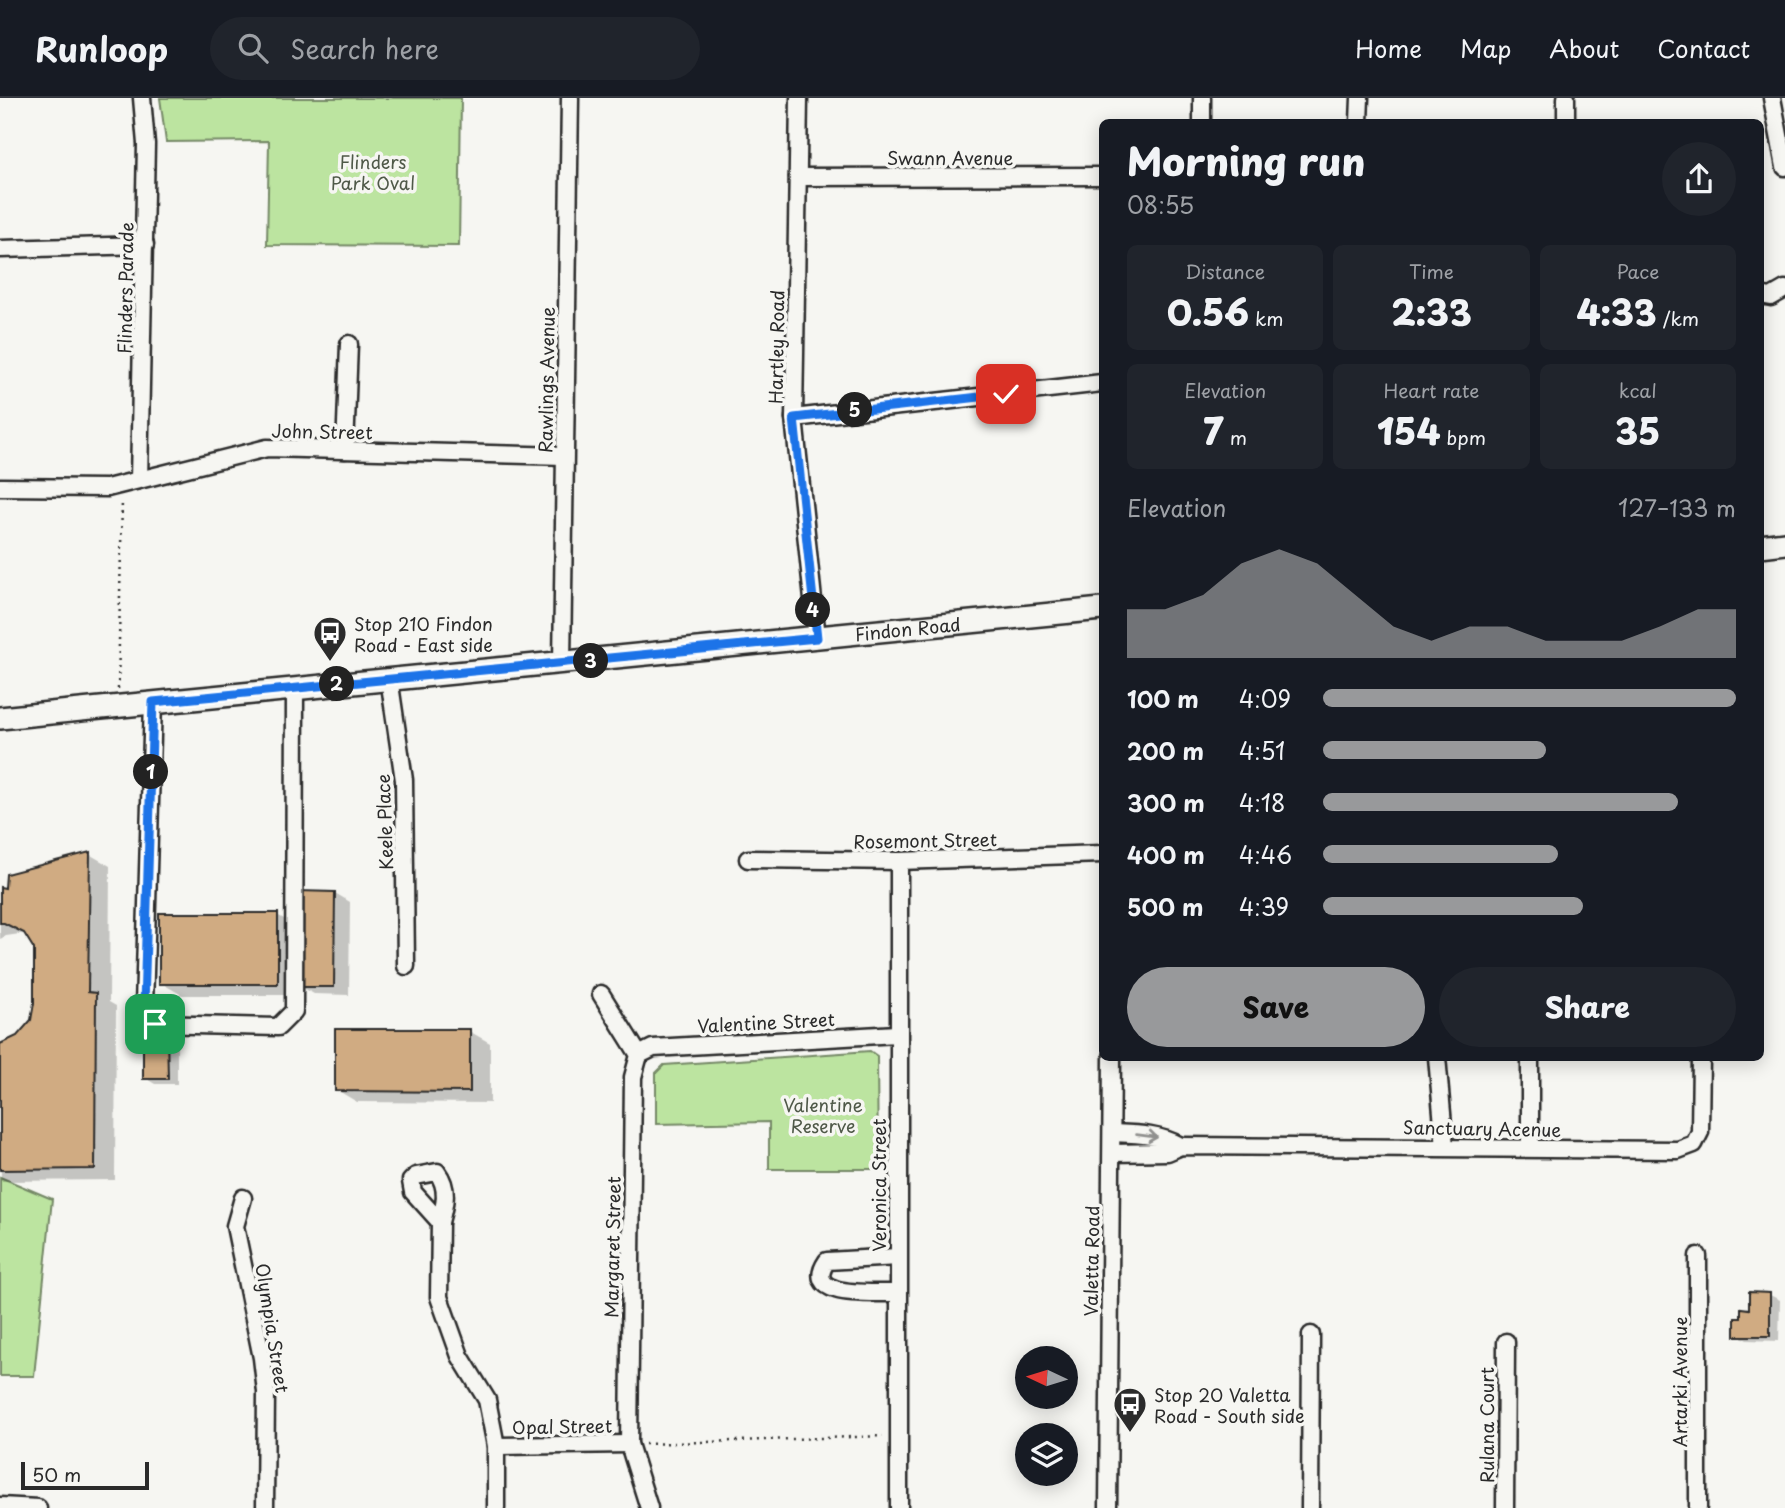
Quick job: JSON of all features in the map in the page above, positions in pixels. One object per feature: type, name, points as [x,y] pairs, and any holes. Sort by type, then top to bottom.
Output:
[{"type":"main road","points":[[1764,546],[1785,543]]},
{"type":"main road","name":"Findon Road","points":[[0,718],[1099,609]]},
{"type":"street","name":"Flinders Parade","points":[[139,480],[146,144],[142,98]]},
{"type":"street","name":"Rawlings Avenue","points":[[562,664],[570,98]]},
{"type":"street","name":"Hartley Road","points":[[799,98],[794,418],[817,638]]},
{"type":"street","points":[[1202,98],[1202,119]]},
{"type":"street","points":[[1359,119],[1360,98]]},
{"type":"street","points":[[1566,98],[1566,119]]},
{"type":"street","points":[[1772,98],[1785,167]]},
{"type":"street","name":"Swann Avenue","points":[[798,177],[1099,176]]},
{"type":"street","points":[[0,249],[145,245]]},
{"type":"street","points":[[1764,296],[1771,297],[1785,289]]},
{"type":"street","points":[[345,450],[349,344]]},
{"type":"street","points":[[794,418],[1099,383]]},
{"type":"street","name":"John Street","points":[[0,487],[107,488],[267,448],[565,456]]},
{"type":"street","name":"Keele Place","points":[[389,678],[404,780],[406,965]]},
{"type":"street","points":[[153,702],[144,1006],[155,1024],[278,1027],[294,1011],[295,688]]},
{"type":"street","name":"Rosemont Street","points":[[748,859],[899,861],[1099,854]]},
{"type":"street","name":"Veronica Street","points":[[899,861],[899,1508]]},
{"type":"street","points":[[601,994],[639,1055]]},
{"type":"street","name":"Valentine Street","points":[[639,1055],[653,1048],[897,1034]]},
{"type":"street","name":"Margaret Street","points":[[639,1055],[633,1077],[629,1444],[649,1508]]},
{"type":"street","name":"Valetta Road","points":[[1108,1508],[1112,1061]]},
{"type":"street","points":[[1437,1061],[1446,1147]]},
{"type":"street","points":[[1530,1061],[1530,1148]]},
{"type":"street","name":"Sanctuary Acenue","points":[[1112,1153],[1167,1152],[1181,1146],[1678,1150],[1694,1144],[1700,1132],[1701,1061]]},
{"type":"street","name":"Sanctuary Acenue","points":[[1112,1133],[1168,1138],[1181,1146]]},
{"type":"street","name":"Olympia Street","points":[[243,1198],[235,1226],[266,1392],[265,1508]]},
{"type":"street","points":[[440,1222],[439,1297],[460,1356],[486,1400],[496,1446],[496,1508]]},
{"type":"street","name":"Artarki Avenue","points":[[1698,1255],[1698,1508]]},
{"type":"street","points":[[898,1257],[827,1261],[821,1270],[822,1280],[827,1287],[838,1291],[898,1293]]},
{"type":"street","points":[[1310,1508],[1311,1335]]},
{"type":"street","name":"Rulana Court","points":[[1505,1508],[1506,1342]]},
{"type":"street","name":"Opal Street","points":[[496,1446],[629,1444]]},
{"type":"street","points":[[0,1506],[38,1508]]},
{"type":"path","points":[[118,706],[122,500]]},
{"type":"path","points":[[629,1444],[900,1435]]},
{"type":"green space","name":"Flinders Park Oval","points":[[160,98],[461,98],[459,246],[267,245],[269,141],[166,142]]},
{"type":"green space","name":"Valentine Reserve","points":[[870,1051],[877,1056],[878,1169],[769,1169],[769,1122],[656,1124],[656,1073],[664,1065]]},
{"type":"green space","points":[[0,1177],[52,1199],[34,1376],[0,1376]]},
{"type":"building","points":[[90,852],[88,992],[96,993],[95,1169],[0,1170],[0,1044],[17,1036],[31,1020],[34,1003],[34,949],[24,933],[0,923],[0,887],[5,888],[6,874]]},
{"type":"building","points":[[298,891],[335,892],[334,987],[297,987]]},
{"type":"building","points":[[159,913],[278,913],[278,984],[159,984]]},
{"type":"building","points":[[335,1029],[470,1029],[470,1092],[335,1091]]},
{"type":"building","points":[[143,1032],[167,1032],[168,1079],[143,1079]]},
{"type":"building","points":[[1749,1292],[1770,1293],[1770,1336],[1735,1336],[1735,1318],[1741,1318],[1741,1308],[1749,1309]]},
{"type":"place","name":"Stop 210 Findon Road - East side","points":[[330,663]]},
{"type":"place","name":"Stop 20 Valetta Road - South side","points":[[1130,1434]]},
{"type":"route","points":[[155,1024],[144,1006],[153,702],[817,638],[794,418],[1006,394]]}]
